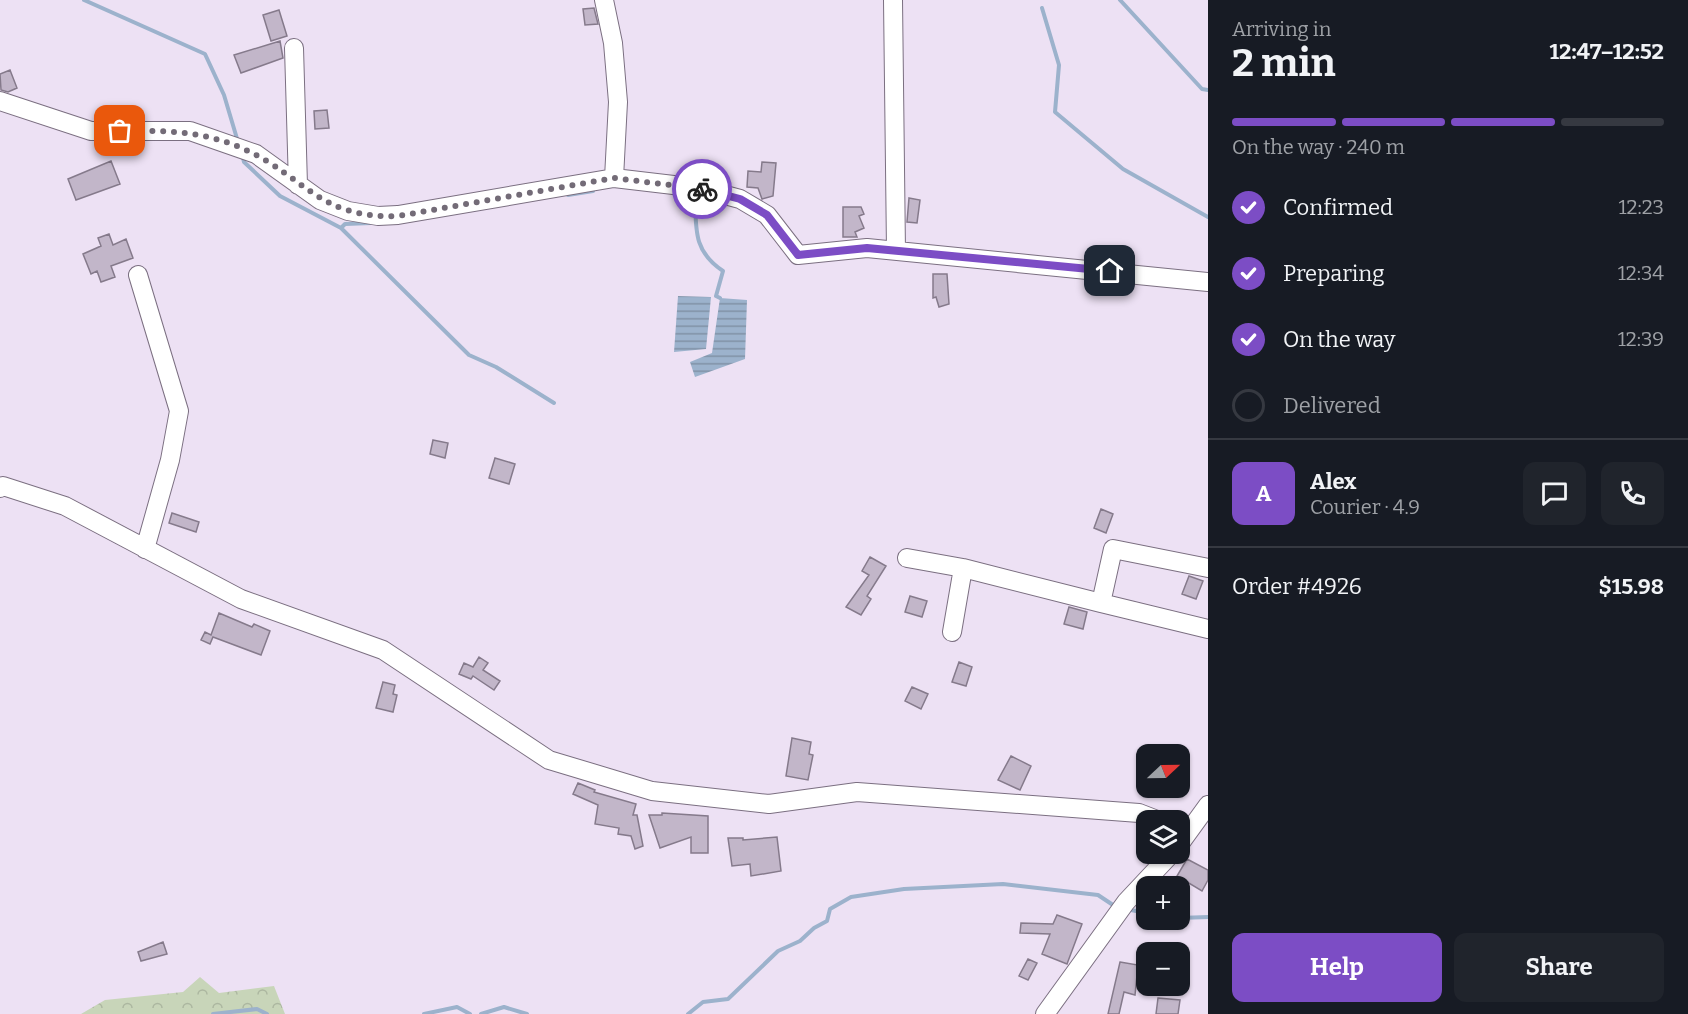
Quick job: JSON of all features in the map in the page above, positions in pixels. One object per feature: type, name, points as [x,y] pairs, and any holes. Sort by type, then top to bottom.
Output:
[{"type":"street","points":[[604,0],[613,43],[618,102],[614,178]]},
{"type":"street","points":[[893,0],[896,250]]},
{"type":"street","points":[[294,48],[298,185]]},
{"type":"street","points":[[0,101],[90,131],[190,132],[243,148],[320,200],[338,207],[378,216],[398,216],[614,178],[699,188],[740,199],[767,215],[798,255],[867,248],[1208,282]]},
{"type":"street","points":[[138,275],[179,411],[170,460],[144,549]]},
{"type":"street","points":[[0,488],[21,491],[65,506],[241,599],[383,650],[549,760],[652,791],[769,804],[857,792],[1136,813]]},
{"type":"street","points":[[1101,603],[1113,549],[1208,568]]},
{"type":"street","points":[[907,558],[963,568],[1208,629]]},
{"type":"street","points":[[952,632],[963,568]]},
{"type":"street","points":[[1190,826],[1208,805]]},
{"type":"street","points":[[1045,1014],[1122,908],[1162,864]]},
{"type":"green space","points":[[200,977],[219,993],[274,986],[285,1014],[81,1014],[105,1000],[183,992]]},
{"type":"water","points":[[678,296],[711,297],[706,349],[674,352]]},
{"type":"water","points":[[720,298],[747,300],[745,359],[695,377],[690,362],[712,353]]},
{"type":"building","points":[[594,8],[598,24],[585,25],[583,9]]},
{"type":"building","points":[[279,10],[287,36],[271,41],[263,15]]},
{"type":"building","points":[[280,41],[283,58],[241,73],[234,55]]},
{"type":"building","points":[[10,70],[17,88],[8,92],[1,90],[0,74]]},
{"type":"building","points":[[327,110],[329,128],[315,129],[314,111]]},
{"type":"building","points":[[111,161],[120,184],[76,200],[68,179]]},
{"type":"building","points":[[762,162],[776,163],[773,196],[762,199],[758,188],[747,187],[748,171],[761,172]]},
{"type":"building","points":[[909,198],[920,200],[917,223],[907,222]]},
{"type":"building","points":[[843,207],[861,207],[864,214],[859,216],[864,228],[855,232],[857,237],[843,237]]},
{"type":"building","points":[[109,234],[113,245],[126,239],[133,258],[111,266],[115,277],[101,282],[97,271],[91,274],[83,254],[101,246],[98,238]]},
{"type":"building","points":[[933,274],[947,274],[949,304],[939,307],[936,297],[933,298]]},
{"type":"building","points":[[433,440],[448,443],[445,458],[430,454]]},
{"type":"building","points":[[495,458],[515,464],[509,484],[489,478]]},
{"type":"building","points":[[1101,509],[1113,514],[1106,533],[1094,528]]},
{"type":"building","points":[[172,513],[199,522],[196,532],[169,523]]},
{"type":"building","points":[[870,557],[886,566],[867,596],[871,599],[861,615],[846,607],[869,575],[862,571]]},
{"type":"building","points":[[1189,576],[1203,581],[1196,599],[1182,594]]},
{"type":"building","points":[[910,596],[927,601],[922,617],[905,612]]},
{"type":"building","points":[[1069,607],[1087,612],[1083,629],[1064,624]]},
{"type":"building","points":[[219,613],[252,627],[254,624],[270,631],[261,655],[213,637],[210,644],[201,640],[205,632],[211,635]]},
{"type":"building","points":[[479,657],[488,663],[483,670],[500,681],[494,690],[473,676],[471,679],[459,674],[464,663],[473,667]]},
{"type":"building","points":[[959,662],[972,667],[966,686],[952,682]]},
{"type":"building","points":[[383,682],[395,685],[393,694],[397,695],[393,712],[376,708]]},
{"type":"building","points":[[912,687],[928,694],[921,709],[905,701]]},
{"type":"building","points":[[792,738],[811,742],[809,754],[813,755],[808,780],[786,776]]},
{"type":"building","points":[[1011,756],[1031,766],[1020,790],[998,780]]},
{"type":"building","points":[[578,783],[595,790],[594,792],[636,804],[633,815],[637,815],[643,846],[635,849],[631,836],[618,834],[619,828],[595,824],[598,805],[573,794]]},
{"type":"building","points":[[662,813],[708,816],[708,853],[691,853],[691,837],[660,848],[649,815],[662,815]]},
{"type":"building","points":[[777,837],[781,871],[751,876],[750,864],[732,866],[728,838],[743,838],[743,840]]},
{"type":"building","points":[[1190,861],[1208,870],[1208,880],[1202,891],[1190,884],[1190,876],[1177,876],[1184,864],[1190,864]]},
{"type":"building","points":[[1057,915],[1082,924],[1067,964],[1042,954],[1050,934],[1020,933],[1021,923],[1053,924]]},
{"type":"building","points":[[163,942],[167,954],[141,961],[138,952]]},
{"type":"building","points":[[1028,959],[1037,963],[1028,980],[1019,976]]},
{"type":"building","points":[[1120,962],[1136,965],[1135,995],[1124,992],[1119,1014],[1108,1014]]},
{"type":"building","points":[[1158,998],[1180,1000],[1178,1014],[1156,1014]]},
{"type":"waterway","points":[[84,0],[205,54],[224,95],[238,142]]},
{"type":"waterway","points":[[1120,0],[1202,89],[1208,90]]},
{"type":"waterway","points":[[1042,8],[1059,65],[1055,112],[1123,169],[1208,217]]},
{"type":"waterway","points":[[242,154],[244,162],[280,196],[341,228],[469,355],[496,367],[554,403]]},
{"type":"waterway","points":[[568,195],[593,191]]},
{"type":"waterway","points":[[692,195],[695,196],[696,229],[701,247],[713,263],[723,271],[716,296],[720,298]]},
{"type":"waterway","points":[[341,228],[345,224],[371,223]]},
{"type":"waterway","points":[[688,1014],[703,1002],[728,999],[778,951],[800,941],[814,928],[827,921],[830,909],[851,897],[904,889],[1003,884],[1098,895],[1116,907]]},
{"type":"waterway","points":[[1126,909],[1136,911]]},
{"type":"waterway","points":[[1190,918],[1208,917]]},
{"type":"waterway","points":[[424,1014],[457,1007],[470,1014]]},
{"type":"waterway","points":[[481,1014],[504,1007],[527,1014]]},
{"type":"waterway","points":[[213,1014],[257,1009],[267,1014]]},
{"type":"way so far","points":[[120,131],[190,132],[243,148],[320,200],[348,211],[378,216],[398,216],[614,178],[702,189]]},
{"type":"route","points":[[702,189],[740,199],[767,215],[798,255],[867,248],[1110,271]]}]
